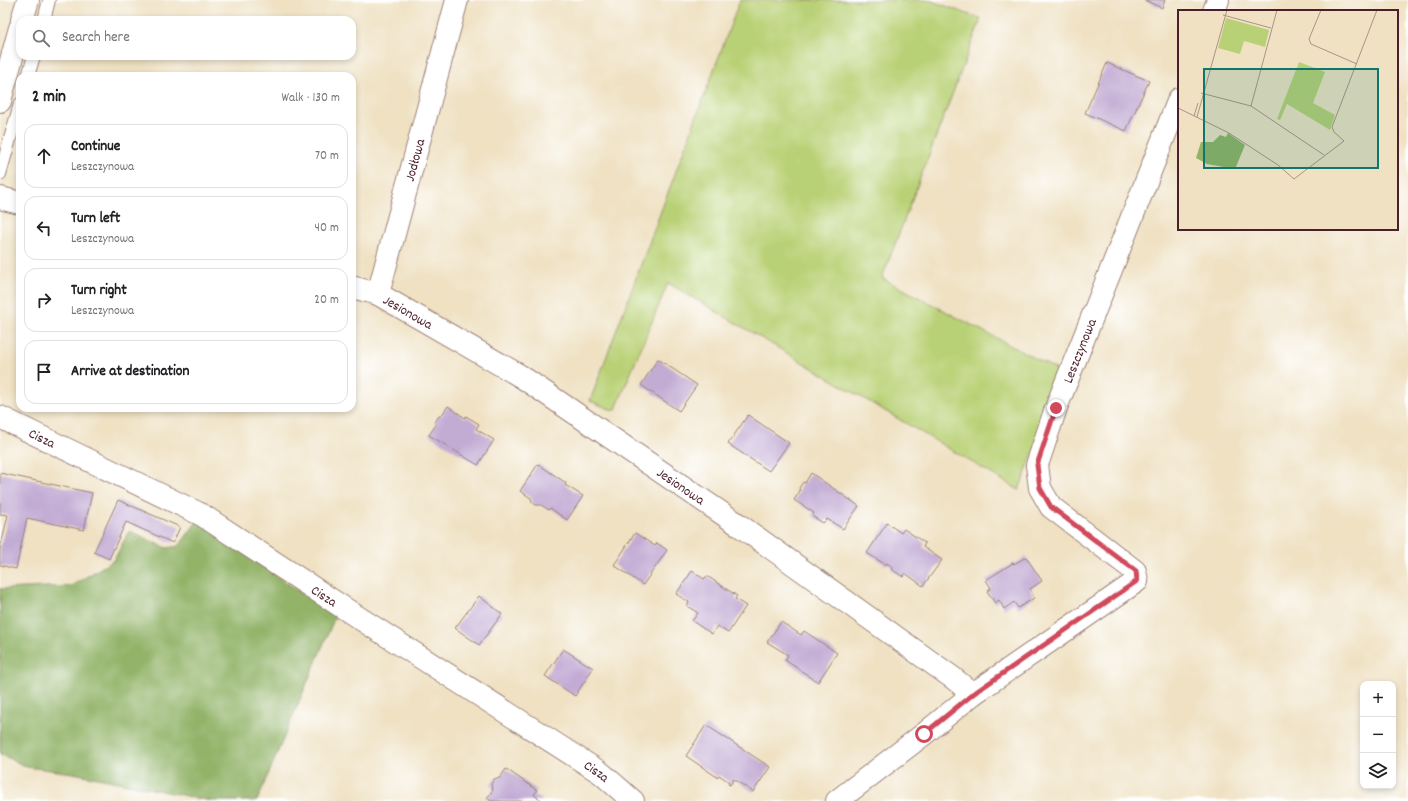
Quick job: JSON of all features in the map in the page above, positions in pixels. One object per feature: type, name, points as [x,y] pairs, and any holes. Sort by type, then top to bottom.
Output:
[{"type":"street","points":[[23,16],[28,0]]},
{"type":"street","name":"Jodłowa","points":[[378,294],[457,0]]},
{"type":"street","points":[[1214,10],[1218,0]]},
{"type":"street","points":[[0,101],[16,43]]},
{"type":"street","name":"Leszczynowa","points":[[837,801],[973,694],[1137,581],[1136,571],[1051,507],[1040,488],[1037,465],[1056,408],[1178,102]]},
{"type":"street","points":[[0,198],[16,202]]},
{"type":"street","points":[[356,288],[378,294]]},
{"type":"street","name":"Jesionowa","points":[[378,294],[522,377],[739,525],[953,678],[973,694]]},
{"type":"street","name":"Cisza","points":[[0,417],[202,515],[601,773],[633,801]]},
{"type":"lane","points":[[45,16],[49,0]]},
{"type":"lane","points":[[29,72],[33,60]]},
{"type":"lane","points":[[0,174],[16,118]]},
{"type":"green space","points":[[740,0],[929,0],[981,19],[882,278],[1063,373],[1019,490],[668,283],[615,411],[590,401]]},
{"type":"green space","points":[[198,520],[335,617],[257,801],[211,801],[73,773],[27,767],[0,754],[0,589],[71,586],[114,560],[129,531],[166,548],[179,546]]},
{"type":"building","points":[[1144,0],[1165,0],[1162,8]]},
{"type":"building","points":[[1107,63],[1149,81],[1126,131],[1085,113]]},
{"type":"building","points":[[658,359],[697,385],[679,411],[641,385]]},
{"type":"building","points":[[448,406],[465,418],[466,416],[479,424],[476,429],[494,440],[478,465],[429,435],[436,425],[435,422]]},
{"type":"building","points":[[748,415],[789,443],[769,471],[728,444]]},
{"type":"building","points":[[538,464],[566,483],[565,485],[583,496],[567,520],[550,508],[549,510],[541,505],[536,505],[532,502],[531,498],[520,491]]},
{"type":"building","points":[[0,473],[92,493],[84,530],[27,518],[16,569],[0,565],[0,550],[8,515],[0,514]]},
{"type":"building","points":[[811,473],[859,506],[843,529],[827,519],[823,523],[812,516],[814,513],[794,500],[800,491],[799,488],[803,482],[805,483]]},
{"type":"building","points":[[118,500],[180,527],[173,543],[126,522],[109,559],[94,552]]},
{"type":"building","points":[[887,523],[901,533],[904,529],[925,543],[923,547],[942,560],[923,586],[905,573],[903,577],[891,569],[892,567],[887,563],[886,565],[867,553]]},
{"type":"building","points":[[635,533],[655,546],[657,543],[667,550],[643,585],[614,565]]},
{"type":"building","points":[[1026,557],[1042,581],[1030,589],[1034,598],[1018,608],[1014,602],[1004,609],[999,600],[995,603],[987,591],[991,588],[986,580],[1013,563],[1014,564]]},
{"type":"building","points":[[692,571],[704,579],[707,576],[737,596],[735,599],[746,606],[728,633],[717,626],[712,634],[692,621],[698,613],[687,606],[689,602],[676,594]]},
{"type":"building","points":[[479,596],[502,614],[479,645],[455,628]]},
{"type":"building","points":[[781,622],[801,635],[804,631],[837,653],[818,682],[785,660],[788,655],[767,642]]},
{"type":"building","points":[[563,649],[593,668],[575,696],[545,676]]},
{"type":"building","points":[[706,725],[770,767],[753,792],[734,779],[730,785],[728,784],[729,782],[719,775],[717,777],[686,756]]},
{"type":"building","points":[[506,769],[537,790],[534,795],[543,801],[491,801],[487,798],[493,790],[491,784],[494,779],[500,778]]},
{"type":"route","points":[[924,734],[973,694],[1137,581],[1136,571],[1051,507],[1040,488],[1037,465],[1056,408]]}]
